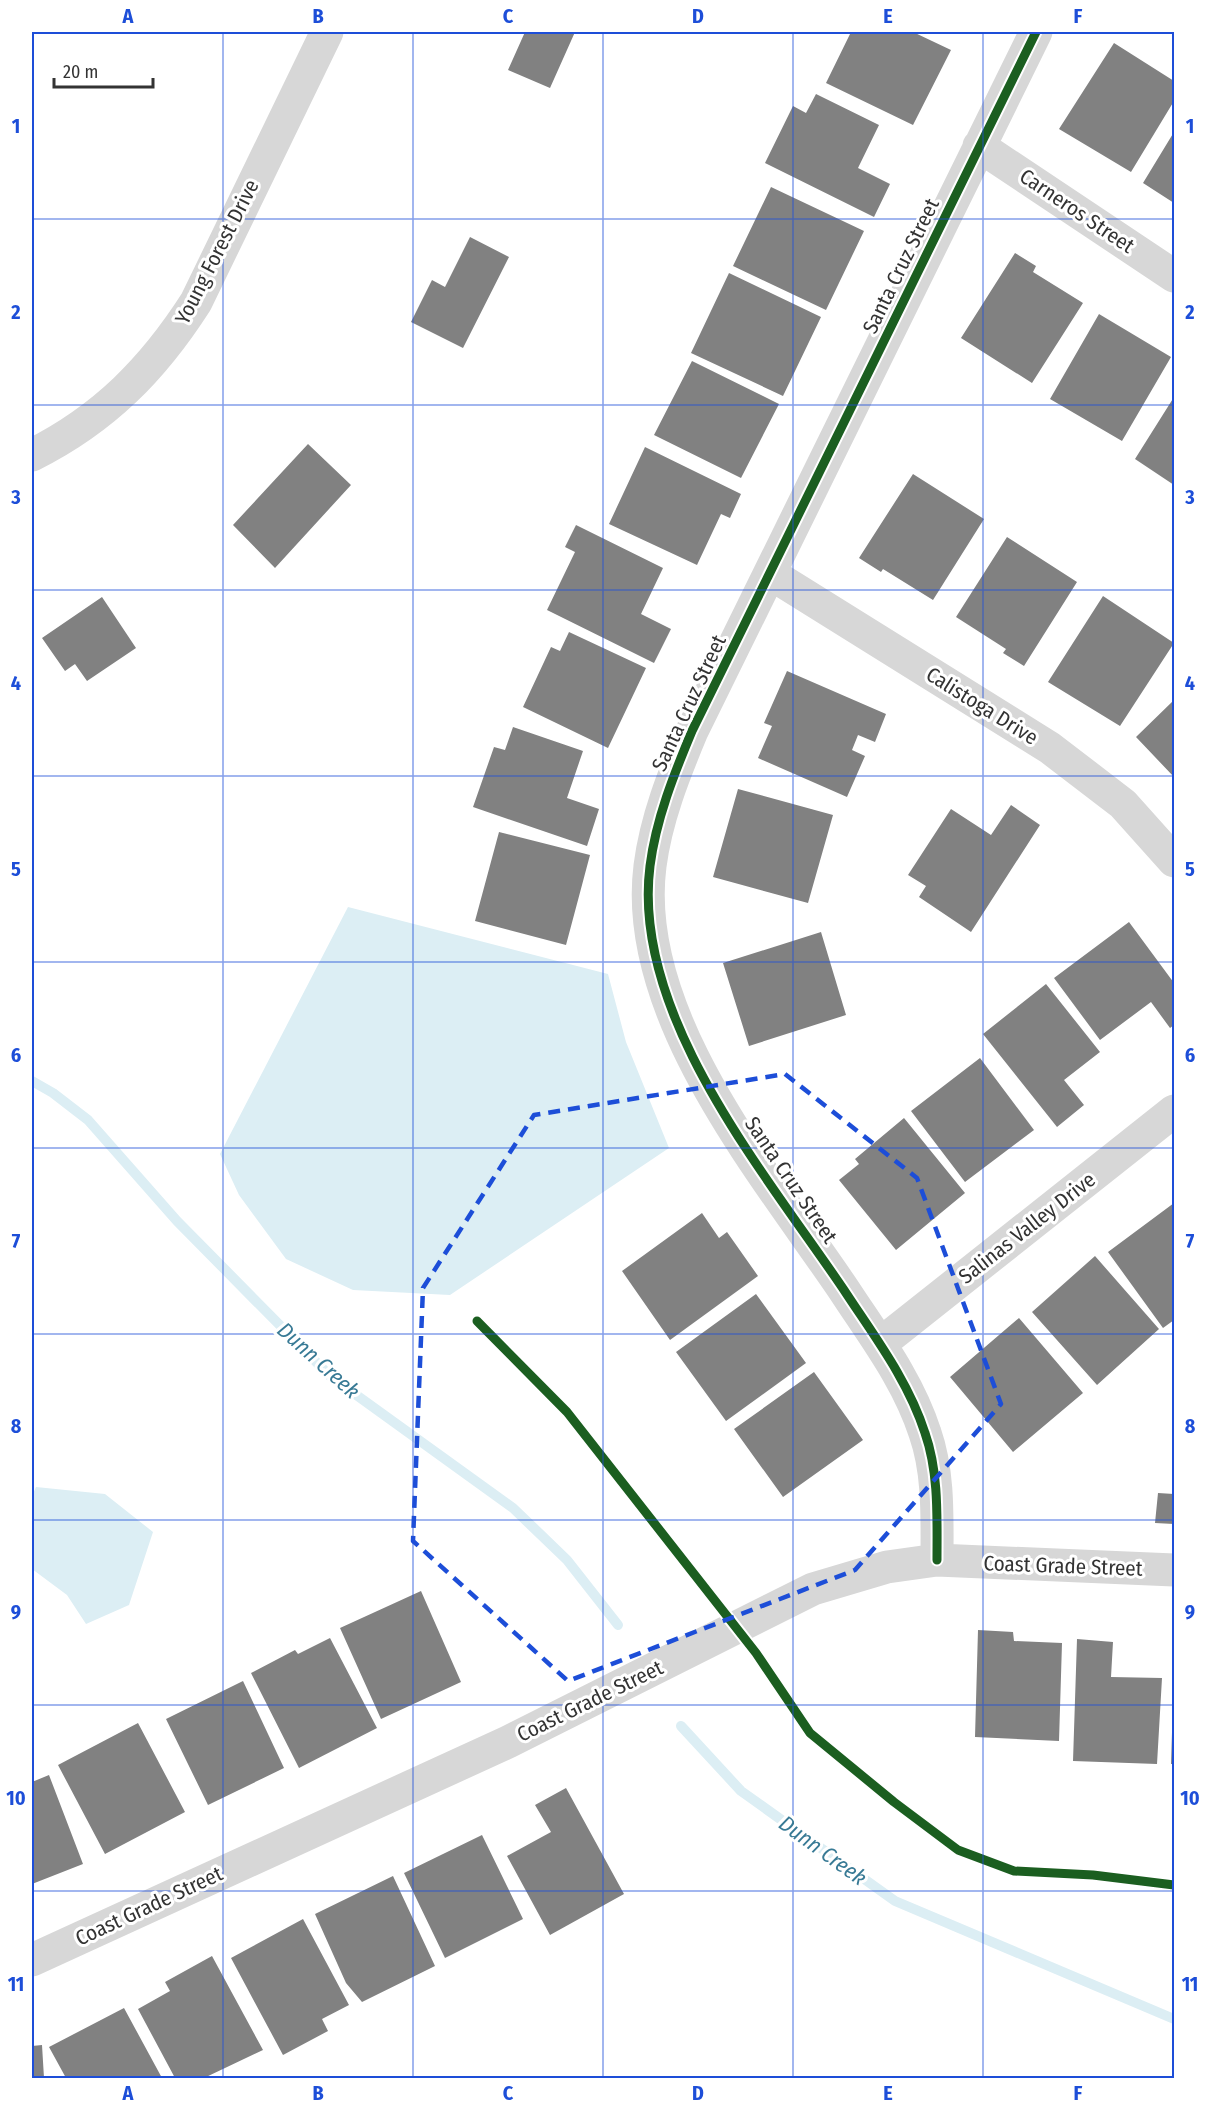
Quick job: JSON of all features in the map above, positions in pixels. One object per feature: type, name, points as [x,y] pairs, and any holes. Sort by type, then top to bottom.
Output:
[{"type":"street","name":"Young Forest Drive","points":[[32,454],[73,432],[110,405],[157,358],[171,340],[196,302],[327,32]]},
{"type":"street","name":"Santa Cruz Street","points":[[938,1560],[935,1479],[926,1435],[912,1400],[880,1344],[701,1075],[672,1014],[656,963],[651,922],[650,867],[673,775],[1035,32]]},
{"type":"street","name":"Carneros Street","points":[[979,146],[1174,276]]},
{"type":"street","name":"Calistoga Drive","points":[[771,574],[1050,748],[1123,804],[1174,861]]},
{"type":"street","name":"Salinas Valley Drive","points":[[880,1344],[1174,1111]]},
{"type":"street","name":"Coast Grade Street","points":[[32,1960],[508,1742],[813,1589],[887,1566],[938,1560],[1174,1570]]},
{"type":"highlighted area","points":[[785,1074],[917,1178],[1001,1404],[855,1570],[568,1681],[413,1541],[423,1288],[534,1115]]},
{"type":"shaded area","points":[[348,907],[608,974],[626,1042],[669,1148],[450,1295],[353,1290],[286,1259],[239,1195],[220,1154]]},
{"type":"shaded area","points":[[36,1487],[105,1494],[153,1532],[129,1605],[86,1624],[67,1595],[32,1569],[32,1496]]},
{"type":"building","points":[[525,32],[575,32],[550,88],[508,70]]},
{"type":"building","points":[[851,32],[913,32],[951,50],[913,125],[826,83]]},
{"type":"building","points":[[1114,43],[1174,81],[1174,101],[1131,172],[1059,129]]},
{"type":"building","points":[[816,94],[879,125],[858,168],[890,184],[874,217],[765,163],[793,106],[806,113]]},
{"type":"building","points":[[1174,132],[1174,203],[1143,183]]},
{"type":"building","points":[[771,187],[864,231],[826,310],[733,266]]},
{"type":"building","points":[[470,237],[509,257],[463,348],[411,322],[432,280],[445,287]]},
{"type":"building","points":[[1015,253],[1036,266],[1033,272],[1083,303],[1032,383],[961,338]]},
{"type":"building","points":[[729,273],[821,317],[783,396],[691,353]]},
{"type":"building","points":[[1099,314],[1171,357],[1122,441],[1050,399]]},
{"type":"building","points":[[692,361],[779,404],[741,478],[654,435]]},
{"type":"building","points":[[1174,397],[1174,485],[1135,459]]},
{"type":"building","points":[[308,444],[351,485],[275,568],[233,525]]},
{"type":"building","points":[[645,447],[741,494],[730,518],[721,514],[697,565],[609,524]]},
{"type":"building","points":[[913,474],[984,519],[933,600],[883,569],[881,572],[859,558]]},
{"type":"building","points":[[576,525],[663,568],[641,614],[671,629],[654,663],[547,610],[575,552],[565,547]]},
{"type":"building","points":[[1007,537],[1077,582],[1024,666],[1003,653],[1006,649],[956,617]]},
{"type":"building","points":[[1103,596],[1174,643],[1120,726],[1048,682]]},
{"type":"building","points":[[102,597],[136,648],[87,681],[75,664],[65,671],[42,638]]},
{"type":"building","points":[[569,632],[646,668],[608,748],[523,707],[551,647],[560,651]]},
{"type":"building","points":[[787,671],[886,714],[875,742],[858,735],[852,750],[865,756],[847,797],[758,758],[772,726],[764,723]]},
{"type":"building","points":[[1174,700],[1174,777],[1136,737]]},
{"type":"building","points":[[513,727],[583,751],[567,798],[599,809],[587,846],[473,807],[494,747],[505,750]]},
{"type":"building","points":[[738,789],[833,815],[808,903],[713,877]]},
{"type":"building","points":[[1011,805],[1040,825],[971,932],[919,897],[926,886],[908,875],[951,809],[991,835]]},
{"type":"building","points":[[499,832],[590,855],[566,945],[475,921]]},
{"type":"building","points":[[1129,922],[1174,983],[1174,1025],[1170,1028],[1151,1002],[1100,1040],[1054,978]]},
{"type":"building","points":[[821,932],[846,1015],[749,1046],[723,963]]},
{"type":"building","points":[[1046,984],[1100,1052],[1064,1080],[1084,1105],[1057,1127],[983,1034]]},
{"type":"building","points":[[980,1058],[1034,1130],[965,1182],[911,1111]]},
{"type":"building","points":[[904,1118],[965,1193],[896,1250],[839,1180],[859,1164],[855,1159]]},
{"type":"building","points":[[1174,1203],[1174,1320],[1163,1328],[1108,1252]]},
{"type":"building","points":[[702,1213],[719,1238],[727,1232],[758,1276],[670,1340],[622,1271]]},
{"type":"building","points":[[1095,1256],[1159,1329],[1097,1385],[1032,1312]]},
{"type":"building","points":[[756,1294],[806,1363],[726,1421],[676,1352]]},
{"type":"building","points":[[1019,1318],[1083,1393],[1013,1452],[950,1377]]},
{"type":"building","points":[[814,1372],[863,1440],[783,1497],[734,1429]]},
{"type":"building","points":[[1158,1493],[1174,1494],[1174,1524],[1155,1523]]},
{"type":"building","points":[[421,1591],[461,1682],[381,1719],[340,1628]]},
{"type":"building","points":[[978,1630],[1013,1632],[1014,1641],[1062,1643],[1059,1741],[975,1737]]},
{"type":"building","points":[[330,1638],[377,1728],[299,1768],[251,1673],[295,1650],[298,1654]]},
{"type":"building","points":[[1077,1639],[1113,1642],[1111,1677],[1162,1678],[1157,1764],[1073,1761]]},
{"type":"building","points":[[243,1681],[284,1768],[208,1805],[166,1719]]},
{"type":"building","points":[[1173,1701],[1174,1764],[1171,1764]]},
{"type":"building","points":[[138,1723],[185,1812],[105,1854],[58,1765]]},
{"type":"building","points":[[49,1775],[83,1864],[32,1884],[32,1782]]},
{"type":"building","points":[[566,1788],[624,1894],[550,1935],[507,1856],[551,1832],[535,1805]]},
{"type":"building","points":[[482,1835],[523,1919],[445,1958],[404,1873]]},
{"type":"building","points":[[393,1876],[435,1966],[362,2002],[346,1983],[315,1914]]},
{"type":"building","points":[[303,1919],[349,2005],[322,2019],[328,2031],[283,2055],[231,1958]]},
{"type":"building","points":[[212,1956],[263,2050],[204,2078],[175,2078],[138,2009],[170,1991],[165,1982]]},
{"type":"building","points":[[124,2008],[162,2078],[66,2078],[49,2047]]},
{"type":"building","points":[[42,2045],[44,2078],[32,2078],[32,2046]]},
{"type":"waterway","name":"Dunn Creek","points":[[32,1081],[53,1093],[88,1120],[177,1221],[330,1376],[513,1508],[567,1560],[618,1625]]},
{"type":"waterway","name":"Dunn Creek","points":[[681,1726],[741,1791],[895,1901],[1174,2019]]},
{"type":"cycle path","points":[[937,1560],[937,1512],[933,1464],[918,1414],[900,1377],[878,1341],[743,1144],[710,1090],[682,1035],[661,979],[650,922],[650,866],[661,814],[692,731],[1036,32]]},
{"type":"cycle path","points":[[477,1321],[567,1412],[756,1653],[810,1733],[894,1802],[958,1850],[1014,1871],[1093,1875],[1174,1885]]}]
